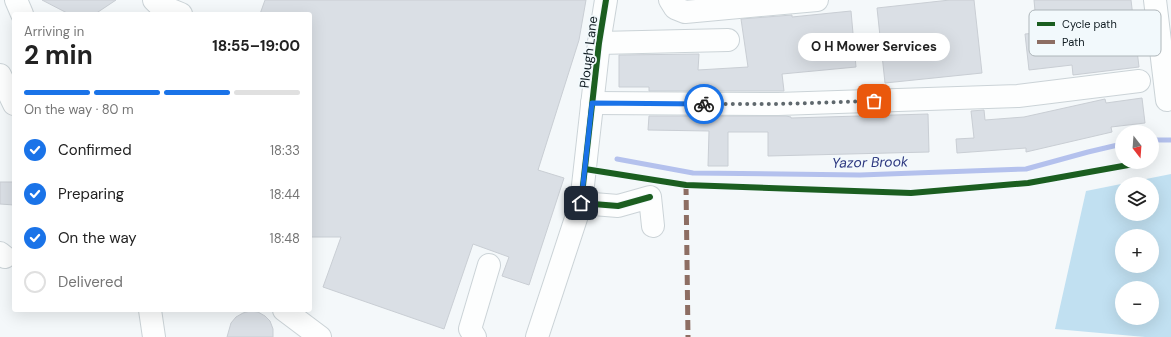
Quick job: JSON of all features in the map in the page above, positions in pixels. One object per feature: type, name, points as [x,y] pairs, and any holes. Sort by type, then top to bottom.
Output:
[{"type":"street","points":[[16,0],[21,12]]},
{"type":"street","points":[[154,0],[159,5],[176,12]]},
{"type":"street","name":"Plough Lane","points":[[537,337],[581,203],[599,43],[606,0]]},
{"type":"street","points":[[670,0],[675,8],[685,12],[817,0]]},
{"type":"street","points":[[1155,0],[1156,10]]},
{"type":"street","points":[[599,43],[728,40]]},
{"type":"street","points":[[1161,50],[1167,100]]},
{"type":"street","points":[[0,75],[12,100]]},
{"type":"street","points":[[592,103],[778,104],[1018,96],[1139,81]]},
{"type":"street","points":[[581,203],[618,206],[650,196],[653,226]]},
{"type":"street","points":[[475,337],[470,329],[489,265]]},
{"type":"street","points":[[150,312],[154,337]]},
{"type":"street","points":[[287,312],[320,337]]},
{"type":"shaded area","points":[[1171,174],[1171,337],[1145,337],[1055,329],[1086,191],[1115,185],[1115,221],[1159,221],[1159,177],[1156,177]]},
{"type":"building","points":[[42,0],[116,0],[98,12],[65,12]]},
{"type":"building","points":[[265,0],[586,0],[579,40],[538,170],[564,178],[529,285],[502,276],[509,257],[473,244],[444,329],[323,287],[341,237],[312,237],[312,12],[261,12]]},
{"type":"building","points":[[950,0],[974,0],[982,73],[885,83],[877,8]]},
{"type":"building","points":[[1034,0],[1131,0],[1132,10],[1035,10]]},
{"type":"building","points":[[851,11],[856,67],[782,74],[784,91],[649,91],[649,87],[619,87],[619,55],[699,54],[698,70],[748,67],[741,19],[792,15],[792,17]]},
{"type":"building","points":[[1025,34],[1029,34],[1029,56],[1138,56],[1139,67],[1073,75],[1072,65],[1029,70]]},
{"type":"building","points":[[1142,98],[1145,123],[1115,125],[1115,127],[1111,127],[1112,132],[1026,152],[1026,148],[957,153],[956,139],[974,138],[971,111],[984,110],[985,120],[1024,117],[1105,99],[1106,103]]},
{"type":"building","points":[[928,114],[929,152],[768,156],[768,132],[728,132],[728,166],[708,166],[709,131],[648,130],[649,116],[786,116],[791,118]]},
{"type":"building","points":[[0,182],[12,182],[12,205],[0,204]]},
{"type":"building","points":[[258,312],[265,316],[270,321],[273,329],[273,337],[227,337],[231,323],[236,317],[243,313]]},
{"type":"waterway","name":"Yazor Brook","points":[[1159,140],[1171,140]]},
{"type":"waterway","name":"Yazor Brook","points":[[617,159],[693,173],[860,175],[1026,169],[1115,146]]},
{"type":"marked path","points":[[686,185],[688,337]]},
{"type":"cycle path","points":[[606,0],[599,43],[581,203],[618,206],[650,197]]},
{"type":"cycle path","points":[[585,169],[686,185],[911,193],[1028,183],[1115,167]]},
{"type":"way so far","points":[[704,104],[778,104],[874,101]]},
{"type":"place","name":"O H Mower Services","points":[[874,101]]},
{"type":"route","points":[[581,203],[592,103],[704,104]]}]
